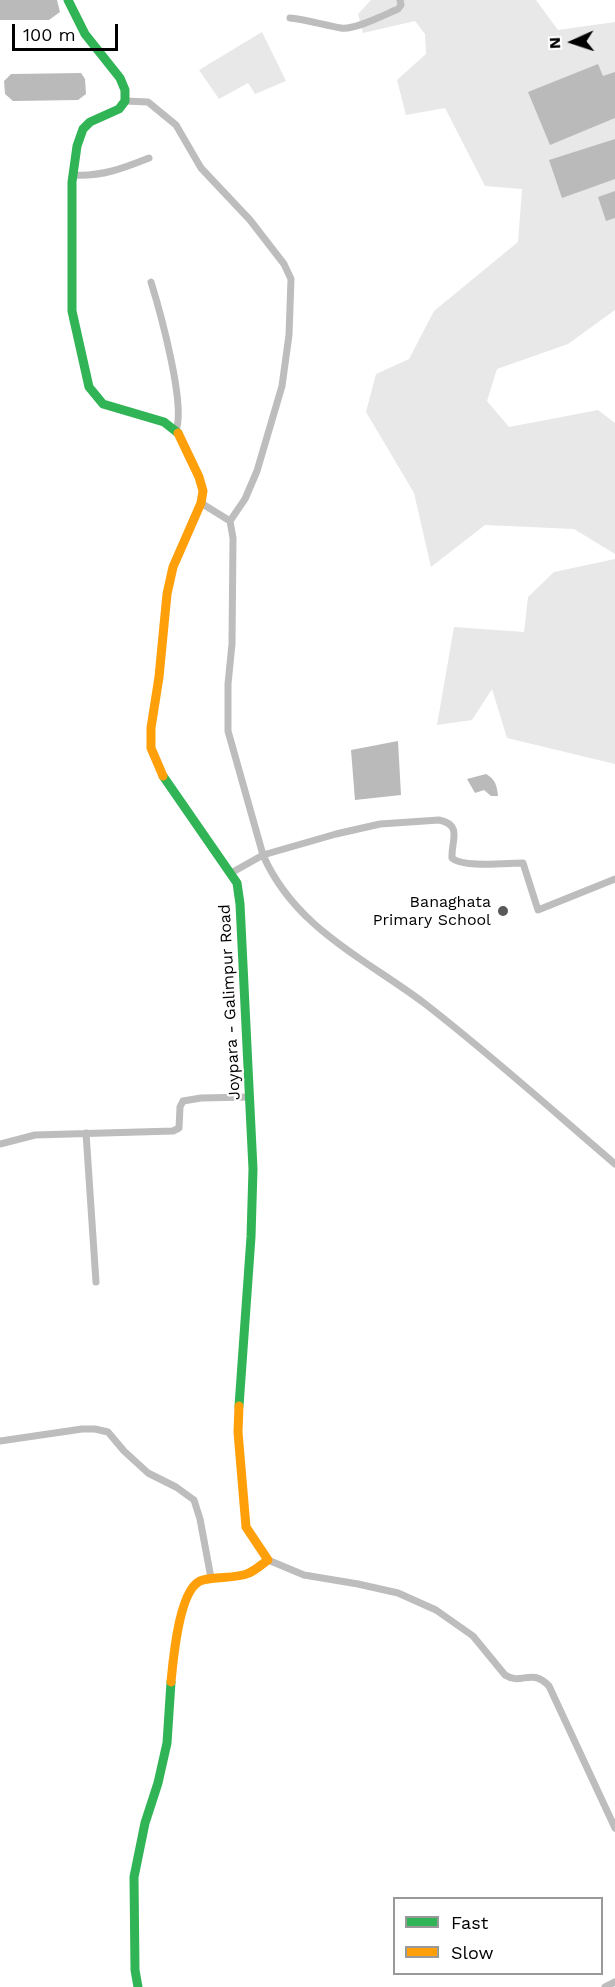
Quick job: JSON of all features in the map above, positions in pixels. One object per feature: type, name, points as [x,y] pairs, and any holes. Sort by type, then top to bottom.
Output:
[{"type":"street","points":[[68,0],[85,34],[120,78],[125,90],[125,101],[119,109],[90,122],[83,129],[77,146],[73,175],[72,311],[89,387],[103,404],[164,422],[176,430],[199,477],[202,491],[201,503],[230,521]]},
{"type":"street","points":[[290,18],[311,20],[342,28],[354,27],[398,9],[401,5],[400,0]]},
{"type":"street","points":[[125,101],[148,102],[176,125],[201,168],[250,220],[284,264],[291,279],[290,335],[282,386],[256,471],[245,499],[230,521],[233,538],[228,731],[262,855],[269,869],[302,914],[336,943],[423,1003],[521,1082],[615,1164]]},
{"type":"street","points":[[73,175],[99,175],[149,158]]},
{"type":"street","points":[[151,282],[175,381],[179,417],[176,430]]},
{"type":"street","name":"Joypara - Galimpur Road","points":[[201,503],[173,567],[167,594],[159,677],[151,728],[151,748],[160,771],[237,883],[254,1169],[238,1432],[246,1527],[268,1560]]},
{"type":"street","points":[[231,873],[262,855],[380,824],[439,820],[448,822],[452,826],[455,834],[452,858],[456,861],[523,863],[538,910],[615,879]]},
{"type":"street","points":[[0,1144],[35,1135],[173,1131],[179,1128],[180,1107],[183,1101],[201,1098],[250,1097]]},
{"type":"street","points":[[86,1133],[96,1282]]},
{"type":"street","points":[[0,1442],[82,1429],[108,1432],[124,1451],[148,1473],[176,1487],[194,1500],[200,1519],[211,1578]]},
{"type":"street","points":[[138,1987],[135,1970],[134,1877],[145,1823],[158,1783],[167,1743],[173,1654],[184,1606],[190,1590],[200,1580],[248,1574],[268,1560],[304,1575],[398,1593],[436,1610],[473,1636],[505,1675],[510,1678],[541,1678],[549,1686],[615,1828]]},
{"type":"street","points":[[604,1987],[615,1982]]},
{"type":"shaded area","points":[[0,0],[57,0],[60,12],[49,20],[0,20]]},
{"type":"shaded area","points":[[371,0],[536,0],[558,30],[615,22],[615,310],[568,344],[497,369],[487,401],[509,427],[598,410],[615,423],[615,554],[574,529],[485,525],[431,567],[414,493],[366,412],[376,374],[409,359],[434,311],[518,242],[522,189],[485,186],[445,108],[406,115],[397,80],[426,54],[425,34],[415,21],[363,33],[358,14]]},
{"type":"shaded area","points":[[262,32],[286,81],[255,94],[248,83],[219,99],[199,70]]},
{"type":"shaded area","points":[[598,64],[603,76],[615,72],[615,118],[550,145],[528,92]]},
{"type":"shaded area","points":[[81,73],[85,79],[86,94],[78,100],[13,101],[5,94],[4,81],[11,74]]},
{"type":"shaded area","points":[[615,139],[615,179],[562,198],[549,160]]},
{"type":"shaded area","points":[[615,191],[615,218],[606,221],[598,197]]},
{"type":"shaded area","points":[[615,559],[615,764],[507,738],[492,689],[472,720],[437,725],[454,627],[524,632],[528,597],[554,572]]},
{"type":"shaded area","points":[[398,741],[401,795],[355,800],[351,750]]},
{"type":"shaded area","points":[[486,774],[495,783],[498,796],[491,796],[484,790],[475,793],[467,779]]},
{"type":"traffic: fast","points":[[68,0],[85,34],[120,78],[125,90],[125,101],[119,109],[90,122],[83,129],[77,146],[72,182],[72,311],[89,387],[103,404],[164,422],[178,433]]},
{"type":"traffic: fast","points":[[163,776],[237,883],[240,904],[253,1169],[251,1237],[239,1406]]},
{"type":"traffic: fast","points":[[138,1987],[135,1970],[134,1877],[145,1823],[158,1783],[167,1743],[171,1682]]},
{"type":"traffic: slow","points":[[163,776],[151,748],[151,728],[159,677],[167,594],[173,567],[201,503],[203,491],[199,477],[178,433]]},
{"type":"traffic: slow","points":[[171,1682],[179,1625],[188,1595],[195,1585],[203,1580],[244,1575],[268,1560],[246,1527],[238,1432],[239,1406]]},
{"type":"place","name":"Banaghata Primary School","points":[[503,911]]}]
